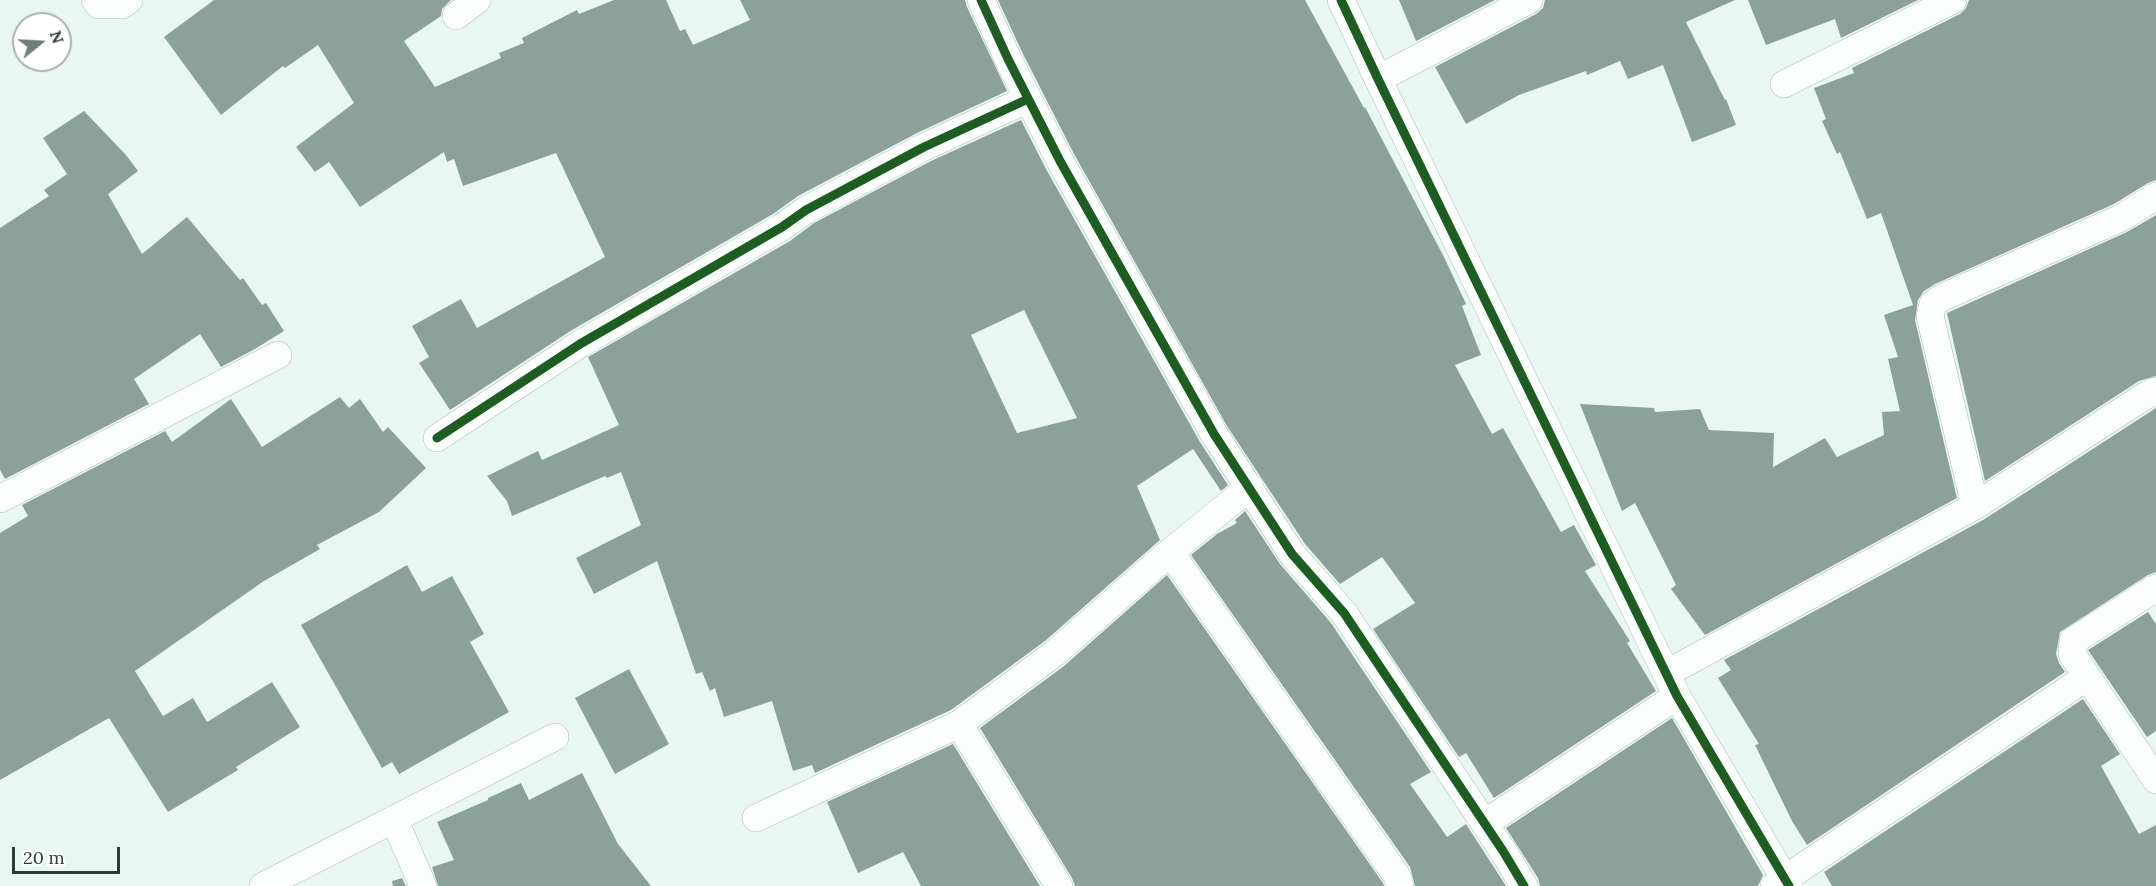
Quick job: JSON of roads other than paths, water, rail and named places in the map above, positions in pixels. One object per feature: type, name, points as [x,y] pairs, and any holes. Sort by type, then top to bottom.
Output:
[{"type":"street","points":[[95,0],[99,5],[122,5],[129,0]]},
{"type":"street","points":[[456,16],[477,0]]},
{"type":"street","points":[[981,0],[1060,161],[1214,434],[1292,554],[1344,613],[1485,823],[1524,886]]},
{"type":"street","points":[[1341,0],[1672,684],[1783,884],[2087,676]]},
{"type":"street","points":[[1378,79],[1529,0]]},
{"type":"street","points":[[1784,84],[1953,0]]},
{"type":"street","points":[[437,438],[580,344],[806,210],[924,147],[1028,99]]},
{"type":"street","points":[[1975,506],[1930,316],[1933,304],[1941,298],[2121,218],[2156,196]]},
{"type":"street","points":[[0,499],[278,355]]},
{"type":"street","points":[[1485,823],[1672,684],[1975,506],[2156,391]]},
{"type":"street","points":[[756,818],[959,724],[1055,653],[1170,552],[1250,487]]},
{"type":"street","points":[[1170,552],[1397,876],[1400,886]]},
{"type":"street","points":[[2156,588],[2073,641],[2072,654],[2156,780]]},
{"type":"street","points":[[959,724],[1059,886]]},
{"type":"street","points":[[263,886],[555,736]]},
{"type":"street","points":[[394,819],[423,886]]}]
